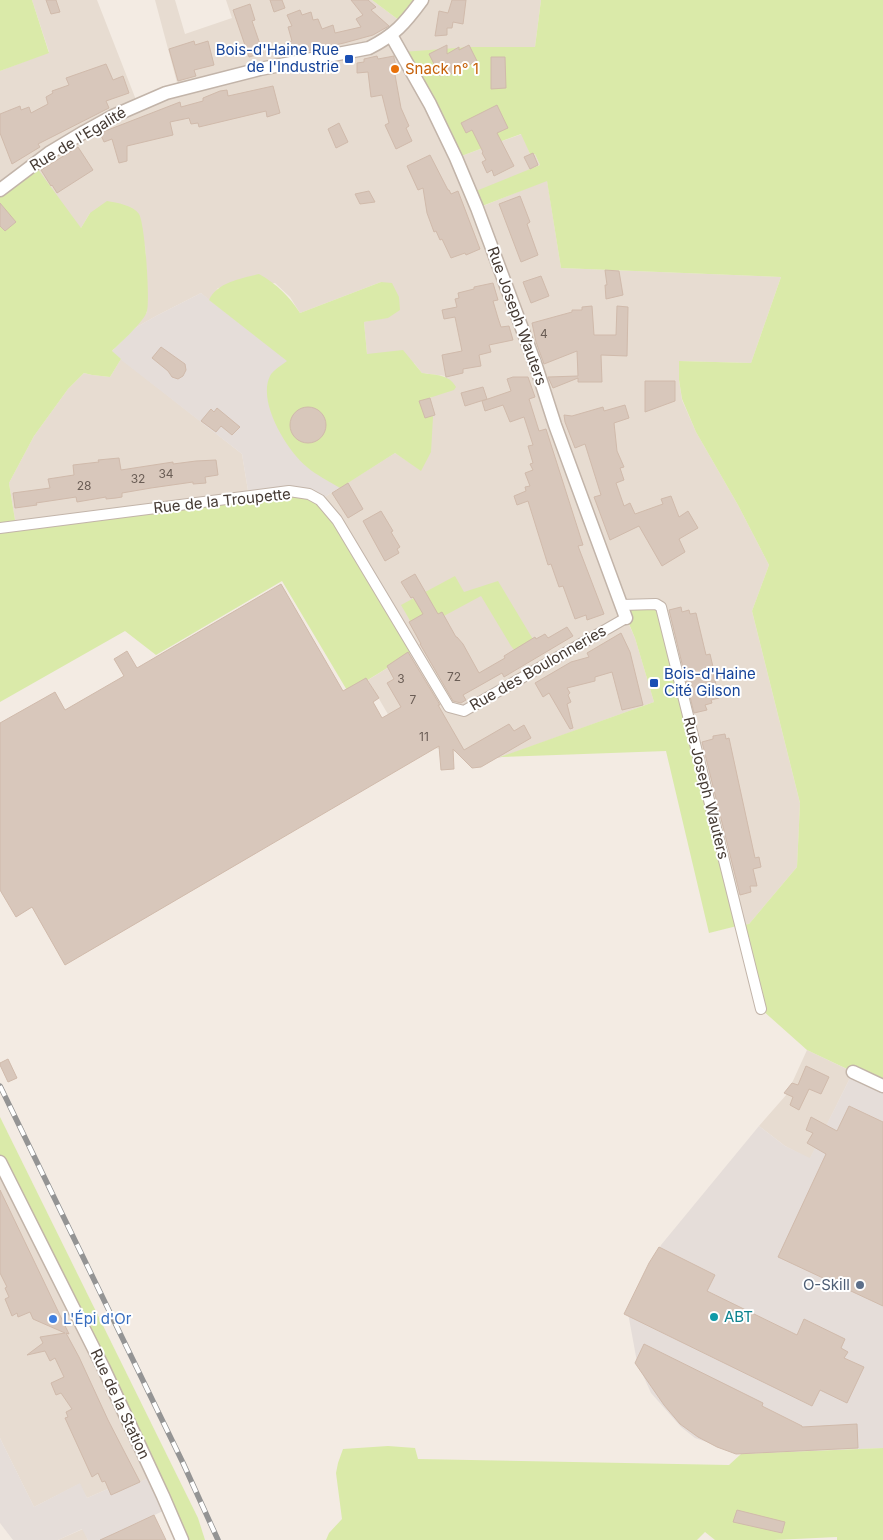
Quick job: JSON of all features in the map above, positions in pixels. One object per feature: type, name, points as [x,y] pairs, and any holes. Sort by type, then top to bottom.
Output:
[{"type":"street","name":"Rue de l'Egalité","points":[[0,190],[49,153],[84,132],[113,116],[166,93],[260,69],[369,48],[383,41],[404,24],[422,0]]},
{"type":"street","name":"Rue Joseph Wauters","points":[[391,35],[430,104],[477,208],[626,618]]},
{"type":"street","name":"Rue de la Troupette","points":[[0,528],[289,492],[309,494],[320,500],[336,520],[449,708]]},
{"type":"street","name":"Rue Joseph Wauters","points":[[621,605],[656,604],[661,607],[761,1009]]},
{"type":"street","name":"Rue des Boulonneries","points":[[449,708],[464,711],[626,618]]},
{"type":"street","points":[[853,1072],[883,1086]]},
{"type":"street","name":"Rue de la Station","points":[[0,1162],[103,1367],[164,1496],[182,1540]]},
{"type":"shaded area","points":[[32,0],[97,0],[138,105],[179,90],[155,0],[175,0],[185,34],[232,18],[226,0],[372,0],[404,24],[422,0],[541,0],[535,47],[470,47],[456,158],[522,134],[531,156],[535,154],[540,165],[531,169],[478,208],[547,180],[561,268],[781,277],[751,363],[679,361],[682,400],[696,432],[738,505],[769,565],[752,611],[800,803],[797,867],[749,924],[741,925],[661,607],[626,618],[635,638],[654,702],[499,758],[434,748],[414,759],[368,680],[415,651],[320,500],[395,453],[421,470],[426,399],[432,397],[445,376],[422,373],[414,363],[367,354],[364,322],[388,317],[381,282],[300,313],[290,297],[275,283],[218,288],[209,300],[201,293],[135,328],[147,312],[145,245],[90,213],[81,228],[0,190],[0,71],[49,52]]},
{"type":"shaded area","points":[[201,293],[288,361],[395,453],[320,500],[249,497],[242,454],[111,352],[135,328]]},
{"type":"shaded area","points":[[121,359],[242,454],[249,497],[16,526],[9,483],[34,436],[68,389],[84,373],[110,377]]},
{"type":"shaded area","points":[[807,1050],[853,1072],[810,1159],[785,1146],[759,1126],[787,1094]]},
{"type":"shaded area","points":[[853,1072],[883,1086],[883,1448],[741,1454],[695,1438],[681,1427],[651,1393],[637,1362],[628,1313],[661,1245],[759,1126],[785,1146],[810,1158]]},
{"type":"shaded area","points":[[0,1163],[154,1475],[115,1495],[110,1488],[87,1498],[79,1484],[34,1507],[0,1438]]},
{"type":"shaded area","points":[[0,1438],[34,1507],[80,1483],[87,1498],[110,1488],[115,1494],[154,1475],[169,1508],[103,1540],[88,1540],[82,1529],[58,1540],[13,1540],[0,1523]]},
{"type":"shaded area","points":[[83,1529],[88,1540],[58,1540]]},
{"type":"green space","points":[[0,0],[32,0],[49,53],[0,71]]},
{"type":"green space","points":[[372,0],[422,0],[404,24]]},
{"type":"green space","points":[[541,0],[883,0],[883,1086],[807,1050],[761,1009],[741,925],[749,924],[797,867],[800,803],[752,611],[769,565],[738,505],[696,432],[682,399],[679,361],[751,363],[781,277],[561,268],[547,181],[477,208],[471,193],[540,165],[535,154],[531,156],[521,134],[456,158],[402,52],[470,47],[535,47]]},
{"type":"green space","points":[[34,164],[81,228],[90,213],[107,201],[129,206],[139,214],[145,246],[148,304],[147,311],[142,320],[112,351],[121,359],[110,377],[84,373],[68,389],[34,436],[9,483],[16,526],[289,491],[320,500],[415,651],[348,692],[282,581],[156,655],[125,631],[0,702],[0,190]]},
{"type":"green space","points":[[259,274],[282,291],[300,313],[381,282],[392,283],[399,297],[400,310],[388,318],[364,322],[367,354],[403,350],[422,373],[446,377],[456,387],[454,390],[426,399],[433,417],[431,452],[421,471],[395,453],[340,488],[318,475],[299,460],[276,425],[267,399],[267,387],[270,376],[287,361],[209,300],[224,285],[238,279]]},
{"type":"green space","points":[[455,576],[464,592],[498,581],[534,641],[516,652],[481,596],[416,631],[401,605]]},
{"type":"green space","points":[[656,604],[741,925],[709,933],[666,751],[500,757],[654,702],[635,638],[621,605]]},
{"type":"green space","points":[[0,1117],[198,1518],[205,1540],[182,1540],[0,1162]]},
{"type":"green space","points":[[388,1446],[415,1448],[418,1459],[729,1465],[741,1454],[883,1448],[883,1540],[837,1540],[837,1537],[715,1540],[705,1532],[697,1540],[326,1540],[329,1533],[342,1519],[336,1473],[343,1449]]},
{"type":"building","points":[[46,0],[56,0],[60,12],[51,14]]},
{"type":"building","points":[[270,0],[282,0],[285,8],[274,12]]},
{"type":"building","points":[[351,0],[368,0],[376,7],[371,10],[389,26],[373,35],[282,56],[278,47],[292,41],[288,27],[292,26],[287,15],[300,10],[302,15],[311,12],[313,20],[318,19],[322,29],[333,25],[335,33],[361,27],[356,19],[363,15]]},
{"type":"building","points":[[452,0],[466,0],[463,24],[453,22],[452,28],[447,28],[447,35],[435,36],[439,11],[448,13]]},
{"type":"building","points":[[250,4],[255,20],[252,21],[263,53],[249,57],[233,10]]},
{"type":"building","points":[[194,41],[195,45],[208,41],[214,65],[194,70],[196,76],[178,81],[169,49]]},
{"type":"building","points":[[447,45],[447,54],[459,47],[459,50],[469,45],[477,61],[447,76],[446,73],[440,76],[429,54]]},
{"type":"building","points":[[377,56],[378,59],[394,56],[398,74],[395,75],[401,108],[409,126],[406,128],[412,141],[396,149],[385,125],[389,123],[382,95],[371,97],[368,72],[357,73],[357,63]]},
{"type":"building","points":[[491,57],[505,57],[506,88],[491,89]]},
{"type":"building","points":[[106,64],[113,80],[123,76],[129,93],[106,101],[109,108],[38,144],[40,147],[12,164],[0,133],[0,114],[20,106],[21,110],[29,107],[31,113],[48,104],[46,97],[53,93],[52,91],[69,85],[66,78]]},
{"type":"building","points":[[273,86],[280,113],[267,117],[266,111],[199,127],[198,123],[191,124],[189,118],[170,122],[173,135],[127,146],[127,161],[119,163],[112,139],[104,142],[100,133],[180,102],[181,107],[203,101],[203,98],[220,91],[227,90],[228,96]]},
{"type":"building","points":[[497,105],[508,128],[497,133],[514,166],[494,176],[492,170],[487,173],[482,162],[486,160],[472,130],[466,133],[461,123]]},
{"type":"building","points":[[339,123],[348,142],[336,148],[328,129]]},
{"type":"building","points":[[78,147],[93,170],[57,193],[41,170]]},
{"type":"building","points":[[533,153],[538,165],[530,169],[524,157]]},
{"type":"building","points":[[430,155],[451,194],[458,191],[480,249],[466,255],[465,253],[451,258],[442,239],[440,240],[436,231],[434,232],[427,213],[423,188],[418,190],[407,166]]},
{"type":"building","points":[[369,191],[375,202],[360,204],[355,194]]},
{"type":"building","points":[[520,196],[530,222],[527,224],[538,255],[521,262],[499,204]]},
{"type":"building","points":[[0,203],[16,222],[5,231],[0,226]]},
{"type":"building","points":[[605,270],[619,271],[623,295],[606,299]]},
{"type":"building","points":[[541,276],[549,296],[531,303],[523,282]]},
{"type":"building","points":[[493,283],[498,300],[493,301],[501,327],[509,326],[513,340],[489,345],[491,352],[479,355],[481,366],[463,369],[463,373],[446,377],[442,355],[462,351],[455,317],[444,319],[442,310],[457,307],[455,299],[459,298],[458,293]]},
{"type":"building","points":[[592,306],[594,335],[616,335],[617,306],[628,307],[627,356],[601,355],[602,382],[578,382],[578,378],[553,388],[548,377],[578,376],[577,351],[544,364],[532,323],[572,312],[572,310],[582,310],[582,307]]},
{"type":"building","points":[[161,347],[185,364],[186,370],[183,376],[178,379],[172,377],[168,371],[152,358]]},
{"type":"building","points":[[528,377],[535,397],[529,399],[539,431],[546,429],[583,545],[578,546],[604,614],[587,620],[586,615],[575,619],[563,586],[559,587],[551,564],[548,565],[528,501],[517,505],[514,496],[526,491],[525,487],[530,486],[525,473],[533,470],[530,464],[533,463],[528,446],[533,445],[524,417],[510,422],[503,405],[485,411],[482,401],[511,391],[507,379]]},
{"type":"building","points":[[645,381],[675,381],[675,401],[645,412]]},
{"type":"building","points":[[483,387],[487,399],[465,406],[461,393]]},
{"type":"building","points":[[430,398],[435,415],[425,418],[419,401]]},
{"type":"building","points":[[625,405],[629,418],[614,423],[617,451],[624,467],[620,468],[624,480],[616,483],[624,506],[630,503],[635,514],[663,504],[661,499],[671,496],[679,517],[688,511],[698,528],[679,539],[685,552],[662,566],[639,526],[610,540],[594,497],[601,495],[585,444],[575,448],[565,422],[564,415],[572,416],[603,407],[604,411]]},
{"type":"building","points":[[308,407],[315,408],[321,412],[325,418],[325,432],[321,438],[315,442],[308,443],[301,442],[295,438],[291,432],[290,425],[291,418],[295,412],[301,408]]},
{"type":"building","points":[[217,408],[240,427],[232,435],[221,426],[216,432],[201,421],[211,409],[214,412]]},
{"type":"building","points":[[119,458],[121,470],[173,462],[173,464],[216,460],[218,475],[205,477],[206,483],[193,484],[193,482],[151,488],[122,493],[122,497],[116,498],[106,499],[106,497],[77,502],[76,497],[15,508],[13,493],[50,488],[48,479],[74,475],[73,465]]},
{"type":"building","points":[[348,483],[363,509],[348,518],[332,493]]},
{"type":"building","points":[[381,511],[400,547],[397,549],[399,553],[385,561],[363,521]]},
{"type":"building","points":[[415,574],[438,614],[442,612],[479,673],[535,637],[536,639],[545,634],[548,638],[567,627],[573,636],[504,677],[502,673],[463,695],[466,700],[461,703],[453,701],[409,622],[423,614],[401,582]]},
{"type":"building","points":[[281,584],[343,691],[366,678],[379,698],[373,702],[382,718],[401,707],[387,683],[394,679],[387,666],[408,652],[464,750],[509,724],[514,731],[524,725],[531,738],[481,767],[472,768],[453,749],[454,769],[441,770],[439,746],[65,965],[32,907],[16,917],[0,890],[0,723],[55,692],[65,710],[124,676],[114,659],[127,651],[137,668]]},
{"type":"building","points":[[681,607],[682,612],[689,610],[690,614],[696,613],[706,655],[710,654],[719,698],[711,700],[712,703],[705,705],[707,710],[694,713],[669,610]]},
{"type":"building","points":[[621,633],[630,652],[643,705],[622,710],[612,672],[595,677],[595,681],[567,688],[570,693],[568,695],[571,702],[567,704],[573,728],[570,729],[549,693],[543,697],[535,683],[571,662],[589,657],[587,653]]},
{"type":"building","points":[[725,734],[726,739],[729,738],[755,858],[759,857],[761,867],[753,869],[757,886],[750,886],[751,892],[740,895],[702,742],[713,739],[713,736]]},
{"type":"building","points":[[8,1059],[17,1078],[8,1082],[0,1063]]},
{"type":"building","points":[[806,1066],[829,1077],[821,1094],[809,1089],[799,1110],[790,1105],[793,1097],[784,1093],[792,1083],[798,1085]]},
{"type":"building","points":[[849,1106],[883,1122],[883,1306],[778,1257],[826,1154],[807,1143],[813,1133],[806,1130],[811,1117],[837,1131]]},
{"type":"building","points":[[0,1190],[69,1334],[66,1333],[140,1482],[111,1495],[105,1481],[102,1482],[98,1473],[92,1477],[65,1418],[68,1417],[66,1412],[72,1409],[61,1393],[56,1395],[51,1383],[64,1377],[55,1358],[50,1361],[45,1351],[27,1355],[43,1343],[40,1337],[65,1333],[33,1319],[30,1312],[18,1317],[17,1313],[12,1316],[5,1299],[9,1297],[5,1288],[7,1287],[0,1273]]},
{"type":"building","name":"ABT","points":[[659,1247],[715,1275],[707,1291],[797,1335],[804,1319],[845,1339],[841,1348],[848,1352],[844,1358],[864,1367],[847,1403],[820,1390],[812,1406],[624,1314]]},
{"type":"building","points":[[644,1344],[763,1403],[762,1406],[802,1427],[857,1424],[858,1448],[736,1454],[717,1447],[698,1437],[680,1424],[664,1405],[635,1363]]},
{"type":"building","points":[[737,1510],[785,1522],[782,1533],[733,1522]]},
{"type":"building","points":[[154,1515],[166,1540],[100,1540],[122,1530]]},
{"type":"railway","points":[[0,1086],[183,1463],[218,1540]]},
{"type":"place","name":"Bois-d'Haine Rue de l'Industrie","points":[[349,59]]},
{"type":"place","name":"Snack n° 1","points":[[395,69]]},
{"type":"place","name":"Bois-d'Haine Cité Gilson","points":[[654,683]]},
{"type":"place","name":"O-Skill","points":[[860,1285]]},
{"type":"place","name":"ABT","points":[[714,1317]]},
{"type":"place","name":"L'Épi d'Or","points":[[53,1319]]}]
